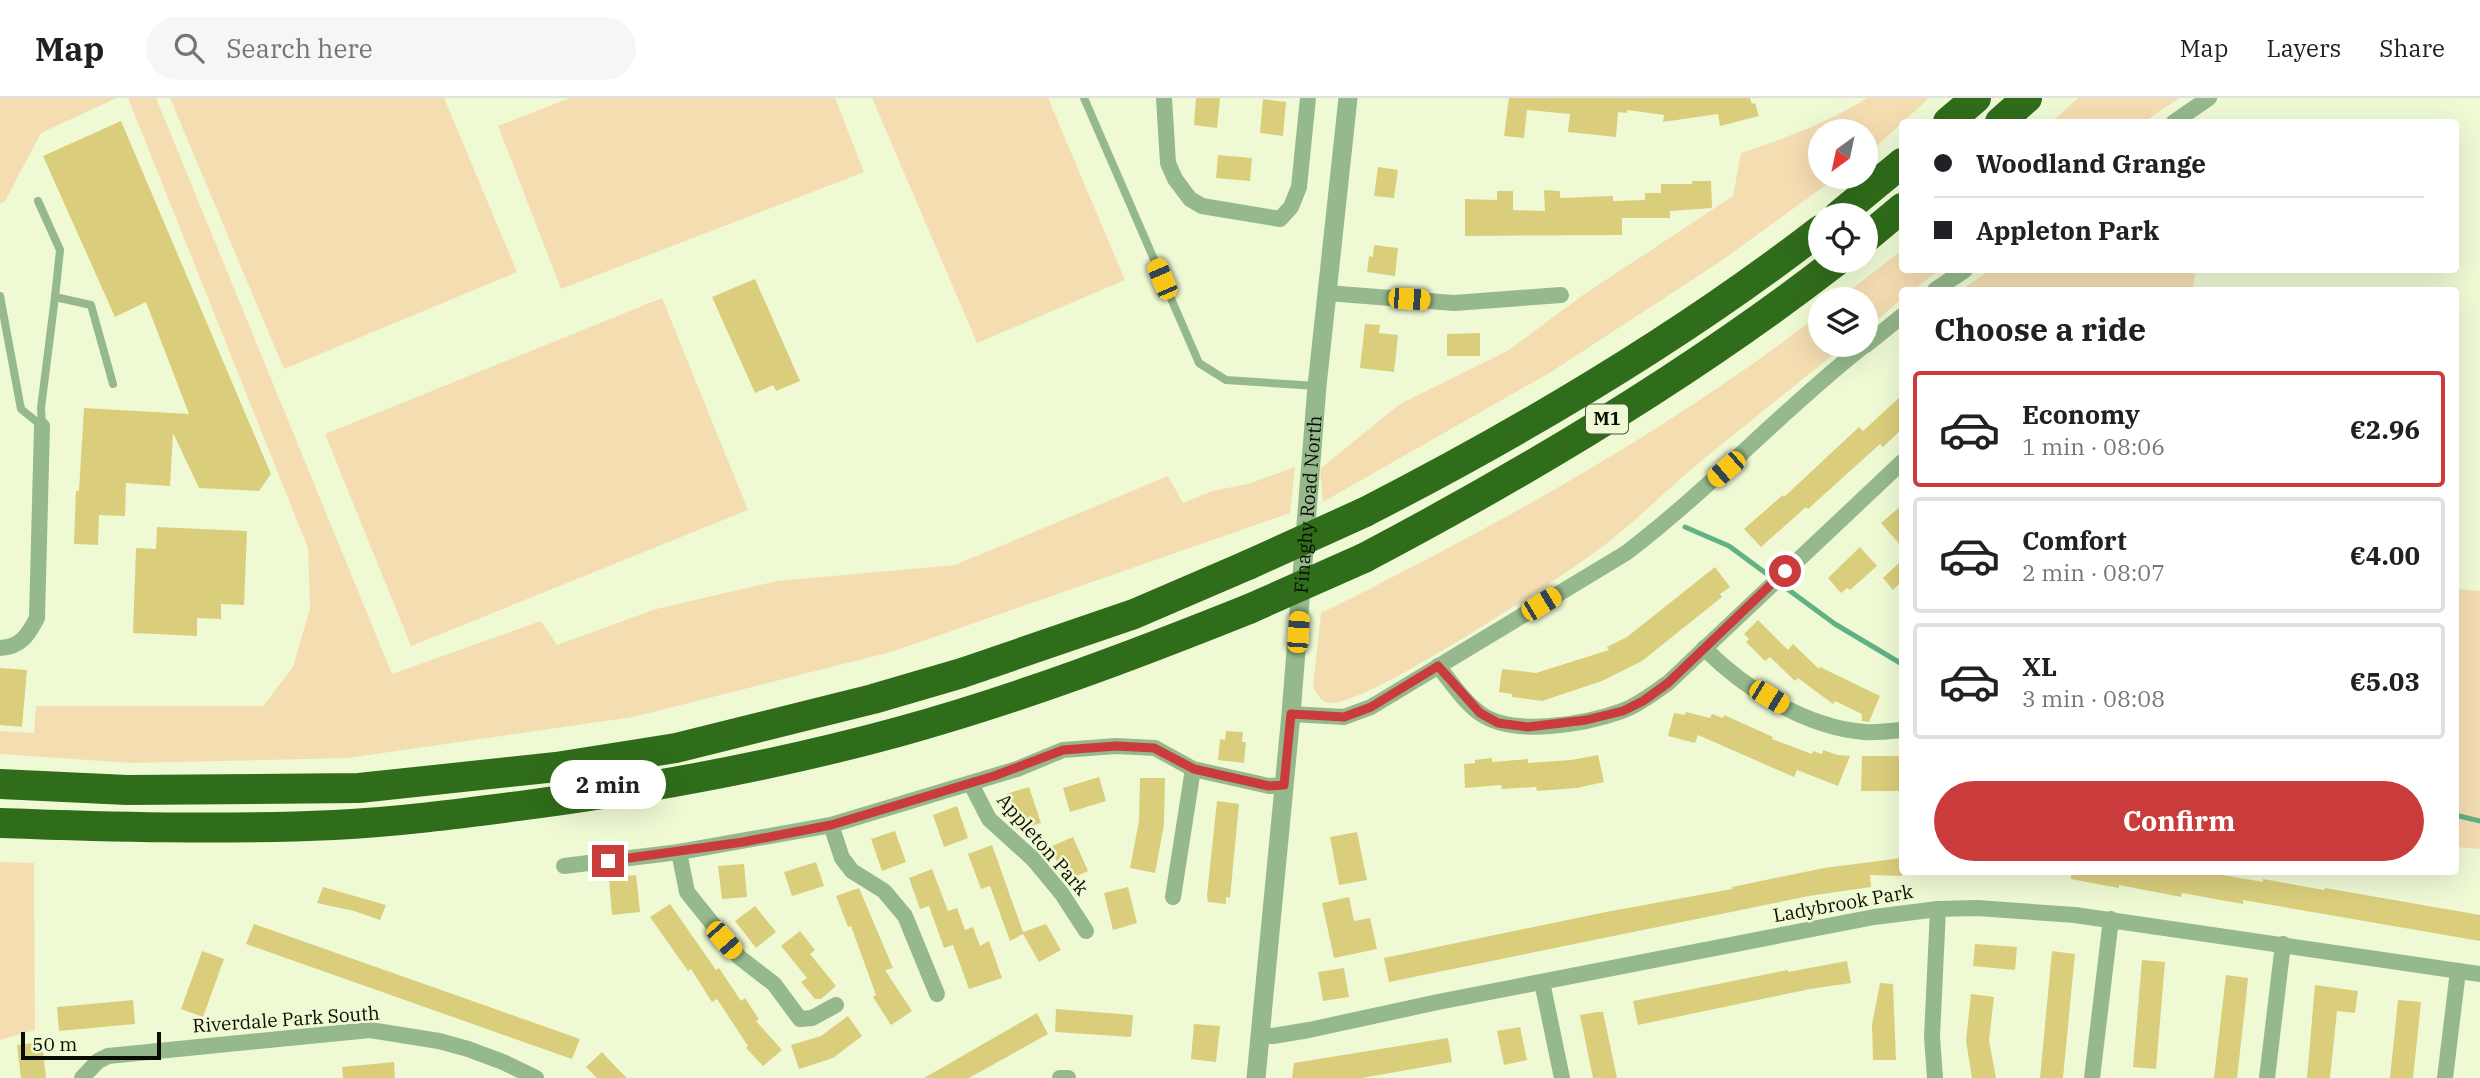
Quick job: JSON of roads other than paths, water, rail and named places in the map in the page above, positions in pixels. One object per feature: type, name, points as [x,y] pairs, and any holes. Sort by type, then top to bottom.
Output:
[{"type":"highway","points":[[1952,119],[1976,98]]},
{"type":"highway","points":[[2003,119],[2026,98]]},
{"type":"highway","points":[[1854,203],[1899,165]]},
{"type":"highway","points":[[1878,228],[1899,210]]},
{"type":"highway","name":"M1","points":[[0,784],[127,790],[359,788],[556,767],[676,748],[873,699],[962,673],[1134,614],[1365,512],[1441,473],[1656,345],[1808,239]]},
{"type":"highway","name":"M1","points":[[0,823],[115,828],[336,825],[455,814],[673,783],[783,761],[993,704],[1129,657],[1249,609],[1364,558],[1463,506],[1561,449],[1728,340],[1820,273]]},
{"type":"street","points":[[1164,98],[1168,163],[1175,179],[1190,199],[1202,206],[1280,219],[1291,207],[1299,187],[1308,98]]},
{"type":"street","name":"Finaghy Road North","points":[[1256,1078],[1291,714],[1317,386],[1348,98]]},
{"type":"street","points":[[2178,119],[2209,98]]},
{"type":"street","points":[[1940,287],[1960,273]]},
{"type":"street","points":[[1327,293],[1454,303],[1561,295]]},
{"type":"street","points":[[1878,335],[1899,318]]},
{"type":"street","points":[[1291,714],[1344,717],[1371,707],[1626,553],[1851,357]]},
{"type":"street","points":[[0,648],[9,648],[26,639],[37,618],[42,426]]},
{"type":"street","points":[[1438,666],[1480,713],[1498,723],[1528,727],[1586,720],[1623,711],[1668,683],[1899,465]]},
{"type":"street","points":[[1704,648],[1720,664],[1753,687],[1811,719],[1866,732],[1899,730]]},
{"type":"street","name":"Appleton Park","points":[[564,866],[679,852],[831,825],[971,784],[1063,750],[1116,746],[1154,748],[1194,769],[1269,786],[1284,785]]},
{"type":"street","points":[[1173,897],[1194,769]]},
{"type":"street","name":"Appleton Park","points":[[971,784],[989,819],[1032,859],[1062,894],[1086,931]]},
{"type":"street","points":[[831,825],[842,858],[852,871],[884,891],[905,916],[937,994]]},
{"type":"street","points":[[679,852],[687,892],[694,902],[739,957],[774,984],[800,1019],[811,1018],[836,1005]]},
{"type":"street","name":"Ladybrook Park","points":[[1261,1035],[1273,1036],[1309,1030],[1874,917],[1938,909],[1976,908],[2111,919],[2480,974]]},
{"type":"street","points":[[1935,1078],[1932,1037],[1938,909]]},
{"type":"street","points":[[2092,1078],[2111,919]]},
{"type":"street","points":[[2267,1078],[2283,944]]},
{"type":"street","points":[[2445,1078],[2458,971]]},
{"type":"street","points":[[1542,982],[1562,1078]]},
{"type":"street","name":"Riverdale Park South","points":[[82,1078],[98,1061],[107,1056],[370,1030],[439,1041],[468,1049],[536,1078]]},
{"type":"street","points":[[1060,1078],[1068,1078]]},
{"type":"lane","points":[[1084,98],[1199,363],[1226,380],[1317,386]]},
{"type":"lane","points":[[38,201],[60,250],[41,408],[42,426]]},
{"type":"lane","points":[[0,296],[21,409],[42,426]]},
{"type":"lane","points":[[54,297],[91,304],[113,384]]},
{"type":"waterway","points":[[1685,527],[1729,546],[1835,624],[1899,662]]},
{"type":"waterway","points":[[2459,816],[2480,821]]}]
